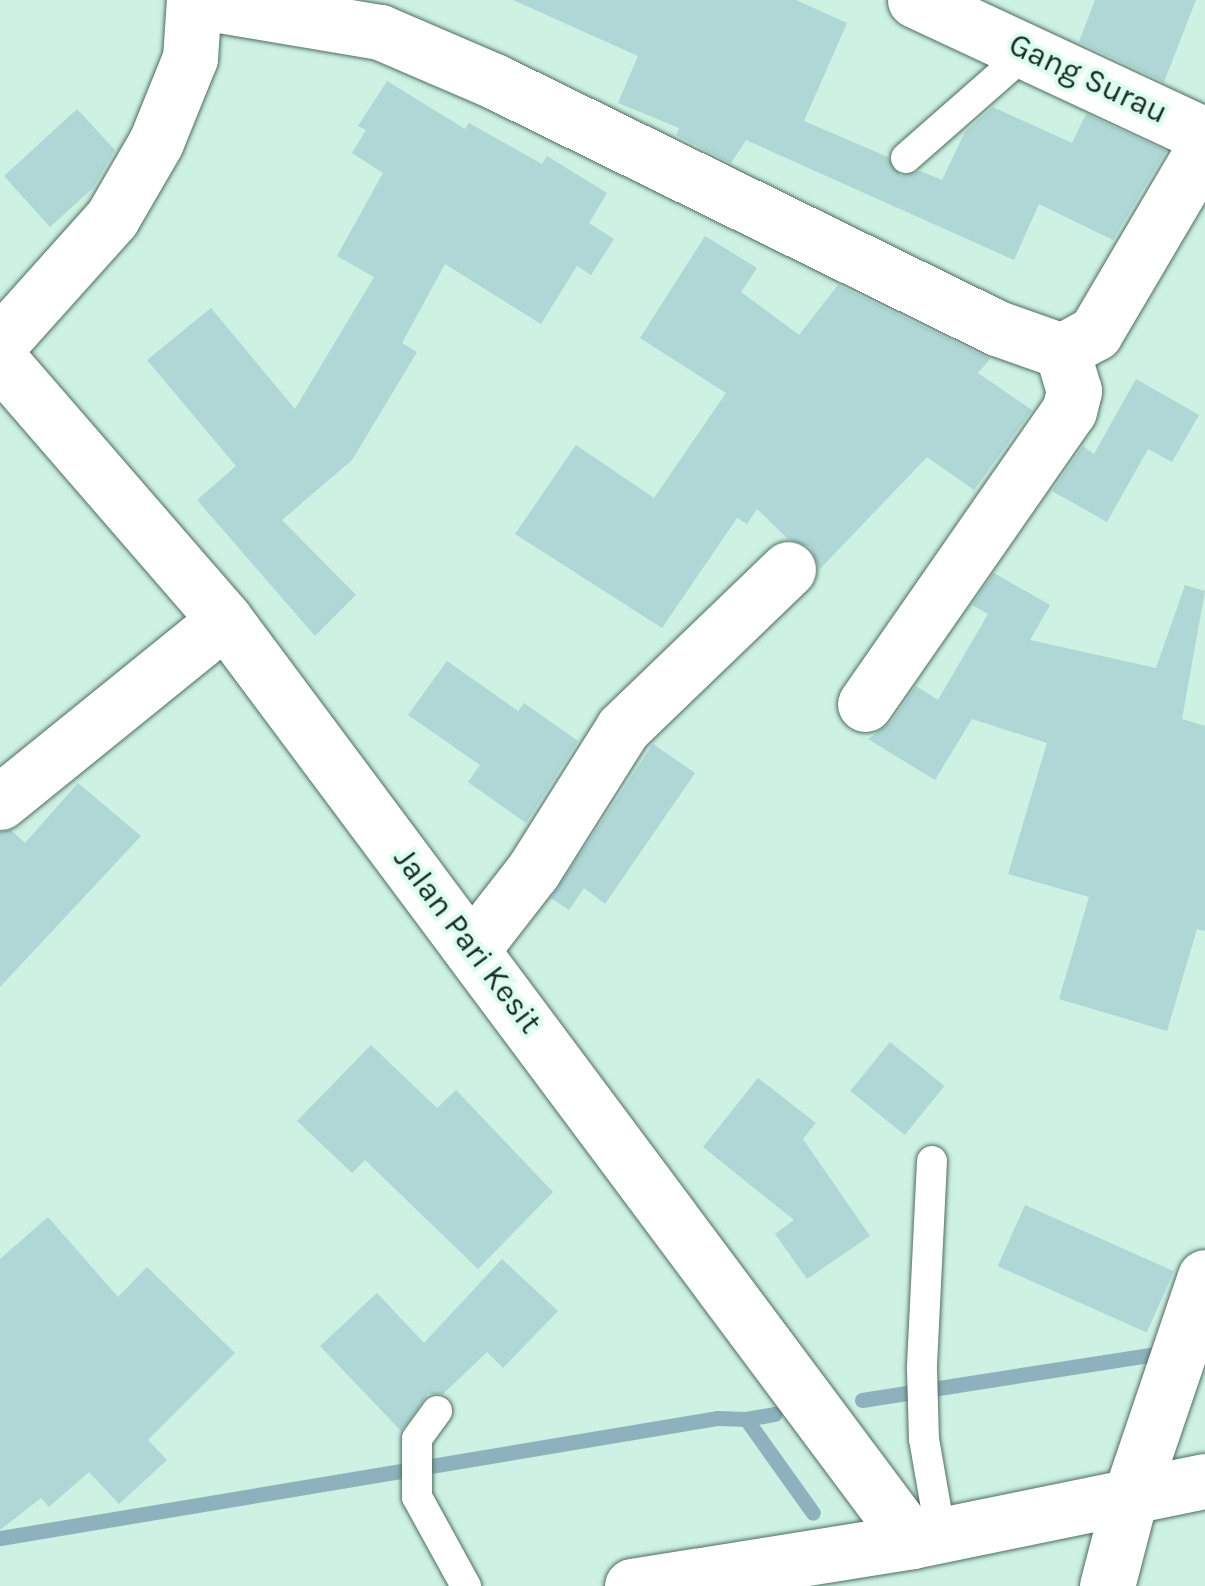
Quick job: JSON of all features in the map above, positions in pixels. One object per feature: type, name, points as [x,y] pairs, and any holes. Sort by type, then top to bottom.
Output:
[{"type":"street","name":"Gang Surau","points":[[915,0],[1029,50],[1205,136]]},
{"type":"street","points":[[0,343],[112,218],[147,157],[190,58],[195,1],[380,32],[496,82],[997,328],[1062,351],[1095,332],[1205,146]]},
{"type":"street","points":[[865,704],[1069,411],[1074,391],[1062,351]]},
{"type":"street","name":"Jalan Pari Kesit","points":[[0,360],[225,620],[473,948],[766,1354],[926,1539]]},
{"type":"street","points":[[473,948],[533,871],[623,728],[788,568]]},
{"type":"street","points":[[0,802],[225,620]]},
{"type":"street","points":[[1108,1586],[1131,1494],[1205,1277]]},
{"type":"street","points":[[632,1586],[926,1539],[1131,1494],[1205,1482]]},
{"type":"lane","points":[[906,158],[1029,50]]},
{"type":"lane","points":[[926,1539],[922,1369],[932,1160]]},
{"type":"lane","points":[[437,1411],[417,1438],[412,1461],[417,1498],[466,1586]]},
{"type":"building","points":[[513,0],[796,0],[847,23],[804,121],[888,157],[901,176],[920,171],[942,180],[965,132],[993,107],[1072,143],[1086,114],[1166,151],[1113,240],[1039,204],[1014,260],[746,140],[731,163],[676,135],[679,128],[618,103],[638,56]]},
{"type":"building","points":[[1095,0],[1196,0],[1164,82],[1079,42]]},
{"type":"building","points":[[387,81],[465,129],[469,123],[542,164],[547,156],[607,193],[589,223],[614,239],[591,275],[577,266],[541,324],[445,264],[402,343],[417,352],[352,460],[282,520],[356,595],[315,636],[197,500],[236,466],[147,360],[211,308],[295,409],[374,277],[337,256],[383,173],[352,153],[366,130],[358,126]]},
{"type":"building","points":[[77,109],[115,150],[93,188],[50,227],[4,176]]},
{"type":"building","points":[[705,236],[757,268],[741,292],[799,335],[838,285],[990,359],[978,373],[1032,410],[974,490],[927,457],[820,569],[810,547],[788,539],[757,509],[747,524],[737,518],[662,628],[515,534],[576,445],[654,498],[726,393],[640,338]]},
{"type":"building","points":[[1136,379],[1199,415],[1172,462],[1148,449],[1107,522],[1052,491],[1083,446],[1094,454]]},
{"type":"building","points":[[994,573],[1050,605],[1030,640],[1156,668],[1185,585],[1205,591],[1182,719],[1205,726],[1205,931],[1197,929],[1167,1031],[1059,999],[1089,897],[1008,874],[1047,743],[972,719],[935,780],[868,739],[891,722],[916,686],[938,700],[988,614],[972,605]]},
{"type":"building","points":[[447,661],[518,711],[524,703],[578,741],[526,823],[468,782],[480,765],[408,715]]},
{"type":"building","points":[[653,744],[695,773],[605,904],[584,888],[569,910],[551,898]]},
{"type":"building","points":[[78,783],[141,836],[0,987],[0,832],[11,830],[25,843]]},
{"type":"building","points":[[890,1042],[944,1086],[905,1135],[850,1091]]},
{"type":"building","points":[[371,1045],[437,1108],[456,1090],[553,1192],[478,1269],[365,1160],[352,1173],[297,1121]]},
{"type":"building","points":[[758,1078],[816,1123],[803,1139],[870,1236],[807,1279],[775,1234],[794,1220],[703,1147]]},
{"type":"building","points":[[1025,1205],[1174,1271],[1147,1333],[998,1266]]},
{"type":"building","points":[[48,1217],[118,1297],[147,1267],[235,1353],[148,1440],[167,1460],[119,1504],[89,1472],[49,1507],[41,1498],[0,1530],[0,1259]]},
{"type":"building","points":[[502,1259],[558,1311],[503,1368],[487,1352],[443,1394],[428,1394],[401,1431],[320,1346],[377,1293],[424,1343]]},
{"type":"waterway","points":[[862,1400],[1169,1352]]},
{"type":"waterway","points":[[746,1419],[775,1414]]},
{"type":"waterway","points":[[0,1538],[718,1418],[746,1419],[813,1513]]}]
